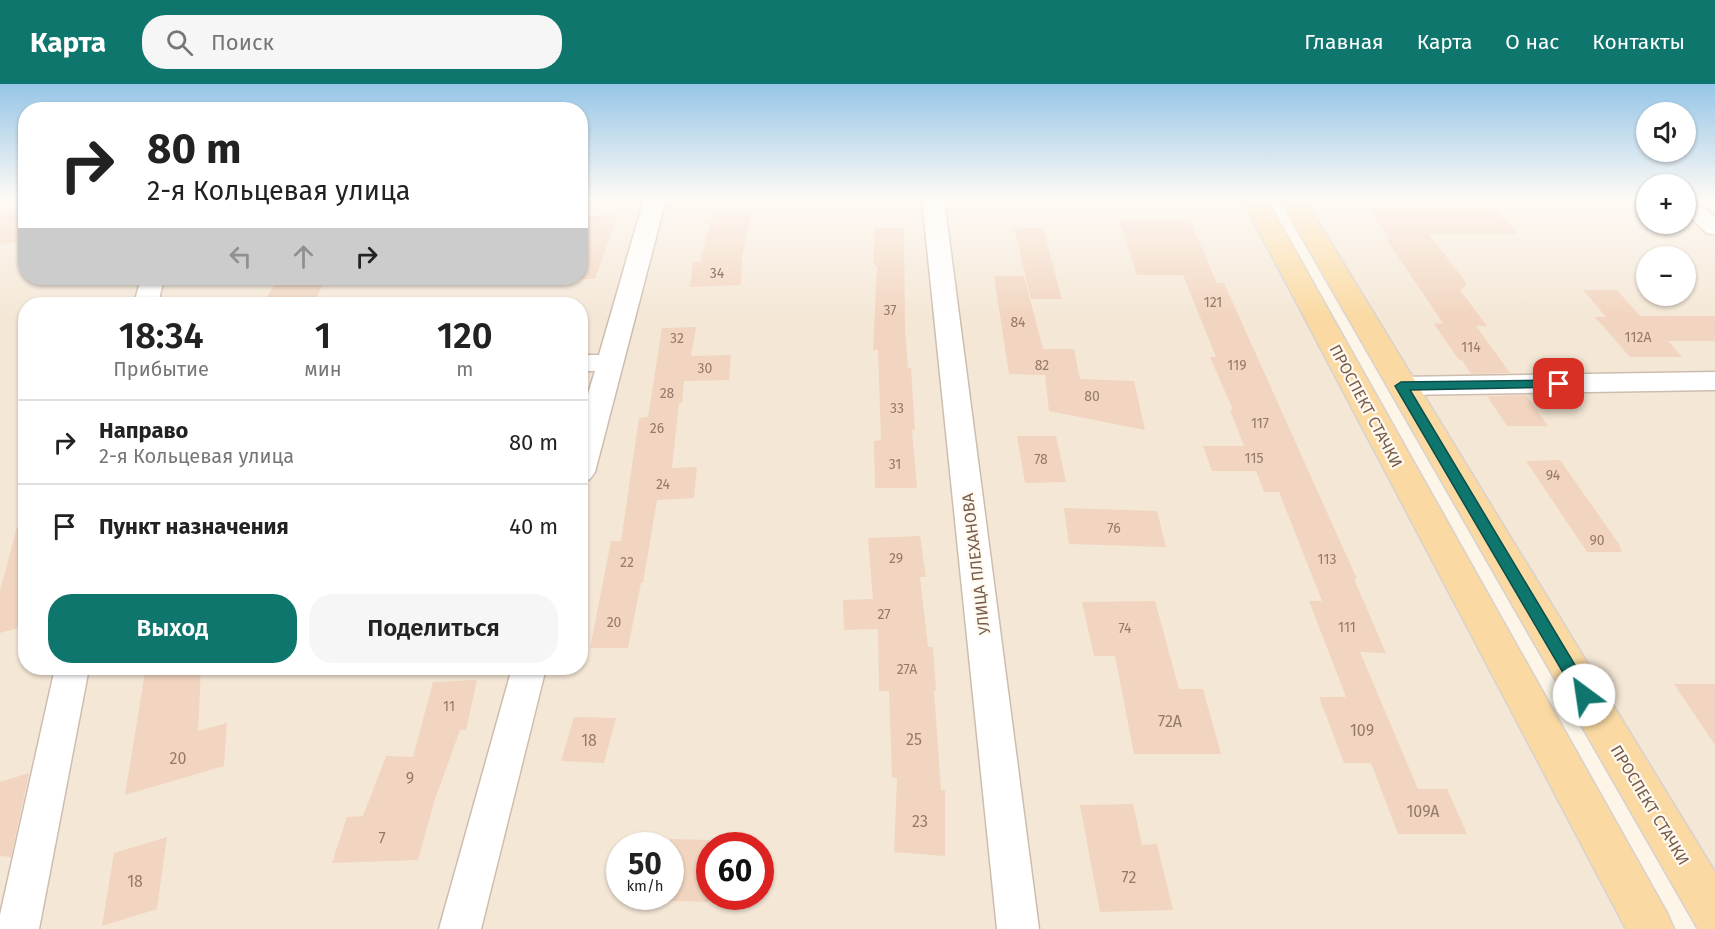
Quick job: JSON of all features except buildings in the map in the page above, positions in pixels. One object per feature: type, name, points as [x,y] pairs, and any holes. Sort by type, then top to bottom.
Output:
[{"type":"main road","name":"ПРОСПЕКТ СТАЧКИ","points":[[1275,238],[1651,929]]},
{"type":"main road","name":"ПРОСПЕКТ СТАЧКИ","points":[[1315,238],[1715,915]]},
{"type":"street","points":[[588,442],[644,238]]},
{"type":"street","name":"УЛИЦА ПЛЕХАНОВА","points":[[938,238],[1018,929]]},
{"type":"street","points":[[588,363],[609,363]]},
{"type":"street","points":[[1401,386],[1715,381]]},
{"type":"street","points":[[18,929],[71,675]]},
{"type":"street","points":[[460,929],[527,675]]},
{"type":"shaded area","points":[[0,238],[18,238],[18,285],[588,285],[588,238],[1266,238],[1625,929],[0,929]]},
{"type":"shaded area","points":[[1327,238],[1714,238],[1715,373],[1410,379]]},
{"type":"shaded area","points":[[1715,387],[1715,875],[1419,392]]},
{"type":"route","points":[[1559,384],[1401,386],[1584,695]]}]
